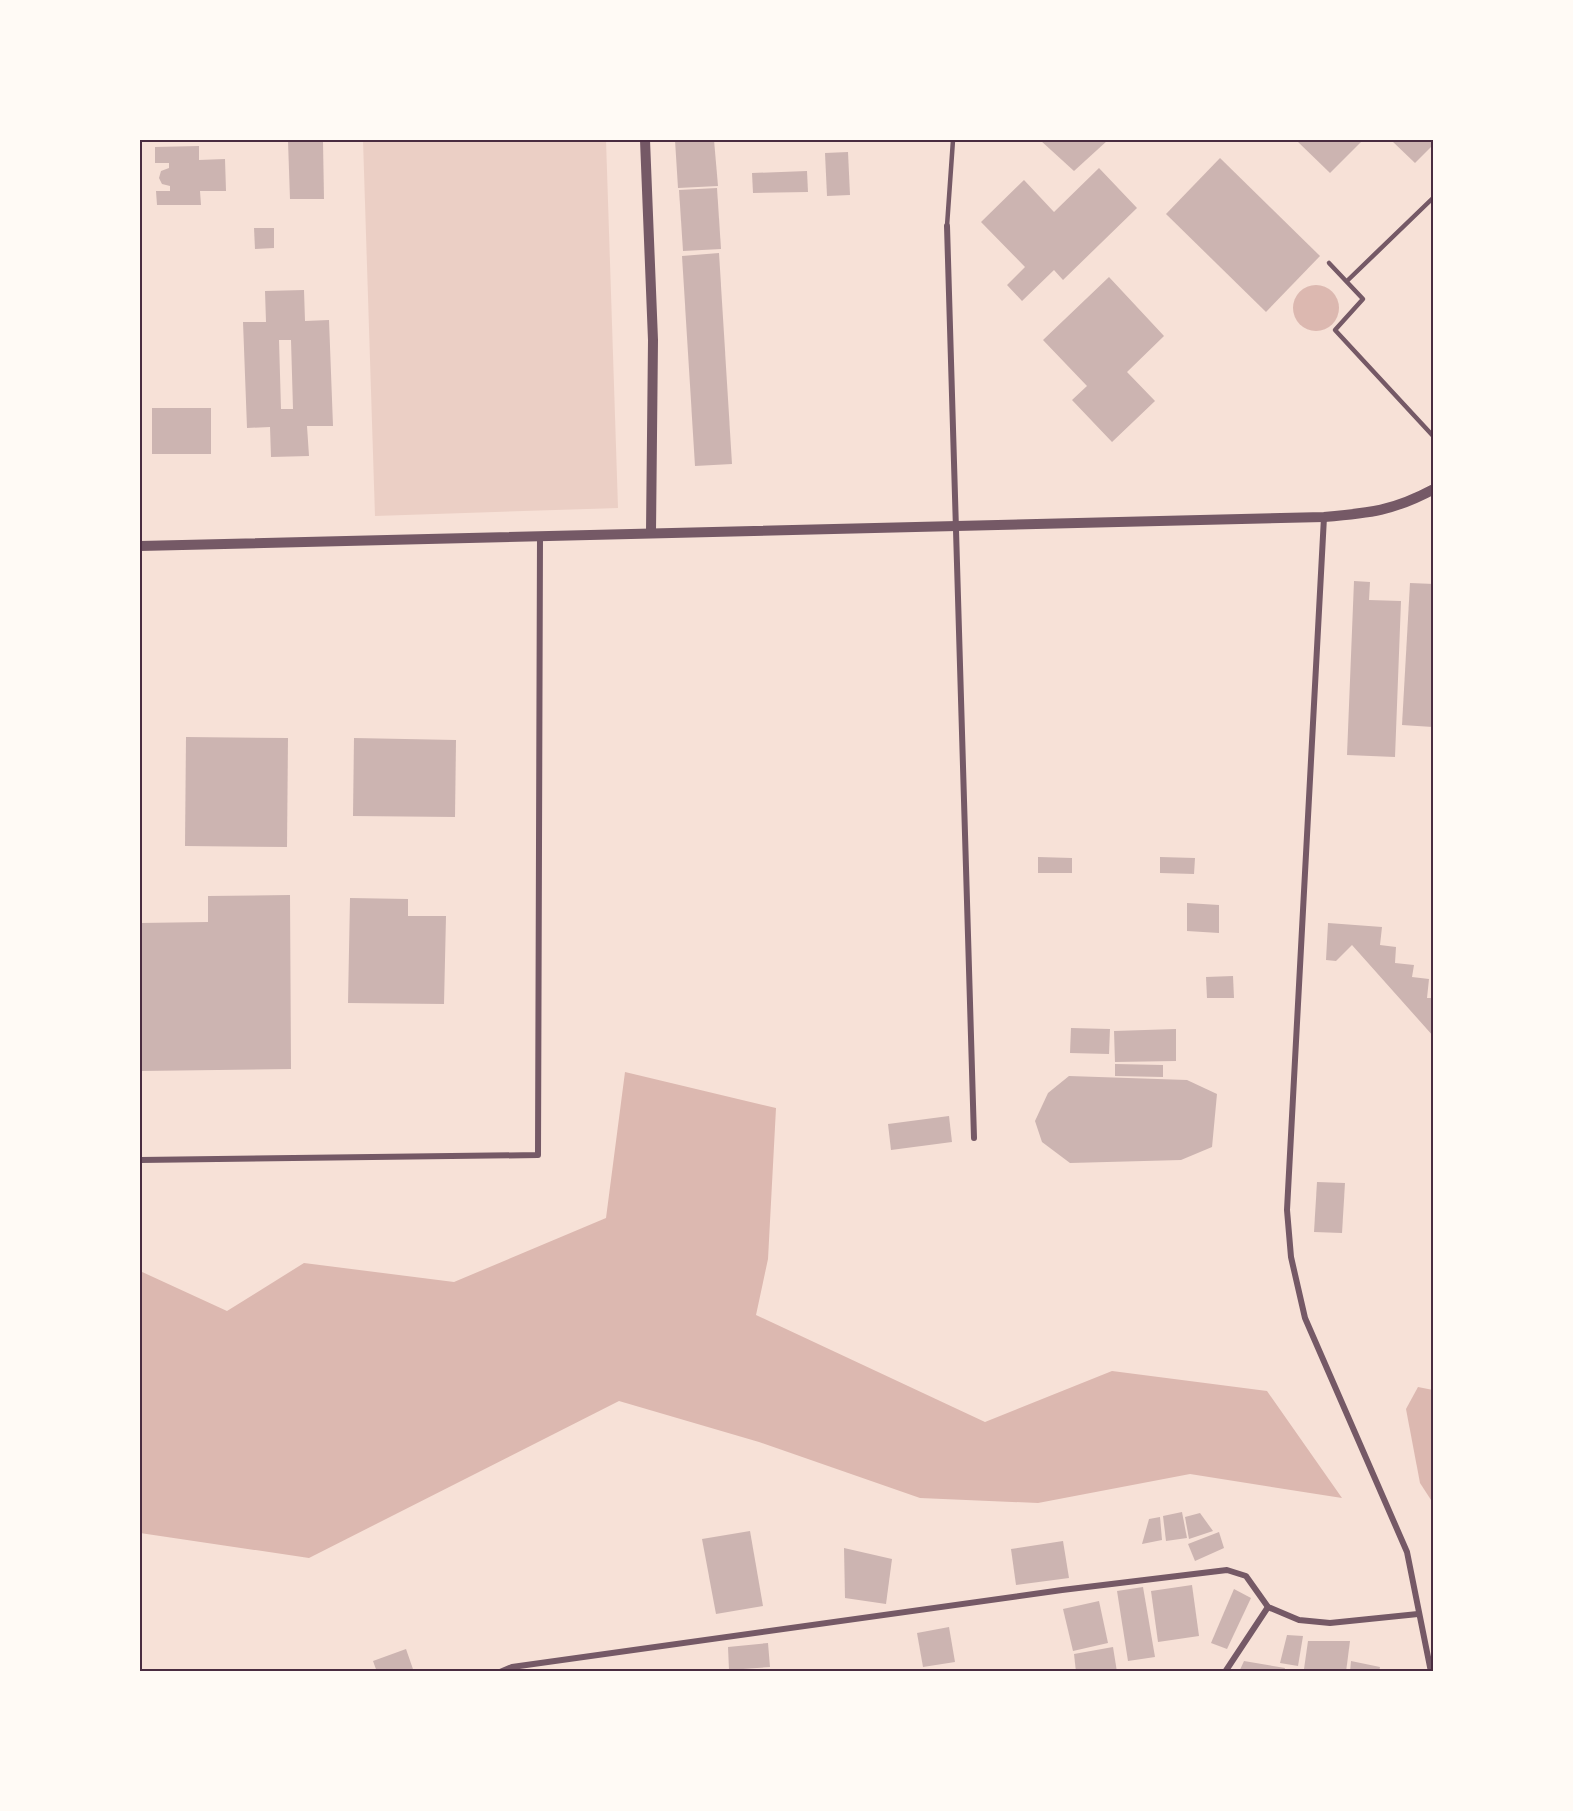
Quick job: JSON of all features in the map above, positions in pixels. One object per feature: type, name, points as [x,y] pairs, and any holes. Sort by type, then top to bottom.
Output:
[{"type":"street","points":[[645,140],[653,340],[651,532]]},
{"type":"street","points":[[948,226],[974,1138]]},
{"type":"street","points":[[140,546],[1324,517],[1361,514],[1402,506],[1434,489]]},
{"type":"street","points":[[1324,517],[1287,1210],[1291,1257],[1305,1318],[1407,1552],[1431,1671]]},
{"type":"street","points":[[140,1160],[538,1155],[540,536]]},
{"type":"street","points":[[500,1671],[512,1667],[674,1643],[1227,1570],[1246,1576],[1268,1607],[1299,1620],[1330,1623],[1418,1614]]},
{"type":"street","points":[[1225,1671],[1268,1607]]},
{"type":"lane","points":[[948,226],[953,140]]},
{"type":"lane","points":[[1347,281],[1434,197]]},
{"type":"lane","points":[[1329,263],[1363,298],[1335,330],[1434,437]]},
{"type":"shaded area","points":[[363,140],[606,140],[618,508],[375,516]]},
{"type":"shaded area","points":[[1316,285],[1332,292],[1339,308],[1332,324],[1316,331],[1300,324],[1293,308],[1300,292]]},
{"type":"shaded area","points":[[625,1072],[776,1108],[768,1259],[756,1315],[985,1422],[1112,1371],[1267,1391],[1342,1498],[1190,1474],[1038,1503],[920,1498],[759,1442],[619,1401],[309,1558],[140,1533],[140,1271],[227,1311],[304,1263],[454,1282],[606,1218]]},
{"type":"shaded area","points":[[1418,1387],[1433,1390],[1433,1503],[1420,1483],[1406,1409]]},
{"type":"building","points":[[675,140],[714,140],[718,186],[678,188]]},
{"type":"building","points":[[1040,140],[1108,140],[1074,171]]},
{"type":"building","points":[[1296,140],[1363,140],[1330,173]]},
{"type":"building","points":[[1391,140],[1434,140],[1434,144],[1415,163]]},
{"type":"building","points":[[288,141],[323,142],[324,199],[290,199]]},
{"type":"building","points":[[199,146],[199,160],[225,159],[226,191],[200,191],[201,205],[157,205],[156,191],[170,191],[170,186],[162,184],[159,178],[161,171],[169,168],[169,163],[155,163],[155,147]]},
{"type":"building","points":[[848,152],[850,195],[827,196],[825,153]]},
{"type":"building","points":[[1220,158],[1320,256],[1266,312],[1166,214]]},
{"type":"building","points":[[1099,168],[1137,208],[1063,280],[1054,270],[1022,301],[1007,285],[1025,267],[981,222],[1024,180],[1054,212]]},
{"type":"building","points":[[807,171],[808,192],[753,193],[752,173]]},
{"type":"building","points":[[717,188],[721,249],[683,251],[679,190]]},
{"type":"building","points":[[254,228],[274,228],[274,248],[255,249]]},
{"type":"building","points":[[719,253],[732,464],[695,466],[682,256]]},
{"type":"building","points":[[1109,277],[1164,336],[1127,372],[1155,401],[1112,442],[1072,400],[1087,386],[1043,340]]},
{"type":"building","points":[[304,290],[305,321],[329,320],[333,426],[307,426],[309,456],[271,457],[270,427],[247,428],[243,322],[266,322],[265,291]],"holes":[[[279,340],[291,340],[293,409],[281,409]]]},
{"type":"building","points":[[152,408],[211,408],[211,454],[152,454]]},
{"type":"building","points":[[1354,581],[1370,582],[1369,600],[1401,601],[1395,757],[1347,755]]},
{"type":"building","points":[[1410,583],[1434,584],[1433,727],[1402,725]]},
{"type":"building","points":[[186,737],[288,738],[287,847],[185,846]]},
{"type":"building","points":[[354,738],[456,740],[455,817],[353,816]]},
{"type":"building","points":[[1038,857],[1072,858],[1072,873],[1038,873]]},
{"type":"building","points":[[1160,857],[1195,858],[1194,874],[1160,873]]},
{"type":"building","points":[[290,895],[291,1069],[140,1071],[140,923],[208,922],[208,896]]},
{"type":"building","points":[[350,898],[408,899],[408,916],[446,916],[444,1004],[348,1003]]},
{"type":"building","points":[[1187,903],[1219,905],[1219,933],[1187,931]]},
{"type":"building","points":[[1328,923],[1382,927],[1380,945],[1396,947],[1395,963],[1414,965],[1412,977],[1429,979],[1427,998],[1434,998],[1434,1037],[1352,945],[1336,961],[1326,960]]},
{"type":"building","points":[[1233,976],[1234,998],[1207,998],[1206,977]]},
{"type":"building","points":[[1071,1028],[1110,1029],[1109,1054],[1070,1053]]},
{"type":"building","points":[[1176,1029],[1176,1061],[1115,1062],[1114,1031]]},
{"type":"building","points":[[1115,1064],[1163,1065],[1163,1077],[1115,1076]]},
{"type":"building","points":[[1069,1076],[1187,1080],[1217,1094],[1212,1147],[1181,1160],[1070,1163],[1042,1142],[1035,1121],[1048,1093]]},
{"type":"building","points":[[949,1116],[952,1142],[891,1150],[888,1124]]},
{"type":"building","points":[[1317,1182],[1345,1183],[1342,1233],[1314,1232]]},
{"type":"building","points":[[1182,1512],[1187,1538],[1166,1541],[1163,1516]]},
{"type":"building","points":[[1200,1513],[1213,1531],[1189,1539],[1185,1517]]},
{"type":"building","points":[[1160,1517],[1162,1540],[1142,1544],[1149,1519]]},
{"type":"building","points":[[750,1531],[763,1606],[716,1614],[702,1539]]},
{"type":"building","points":[[1219,1532],[1224,1548],[1195,1561],[1188,1544]]},
{"type":"building","points":[[1063,1541],[1069,1578],[1016,1585],[1011,1549]]},
{"type":"building","points":[[844,1548],[892,1559],[886,1604],[845,1598]]},
{"type":"building","points":[[1192,1585],[1199,1636],[1158,1642],[1151,1591]]},
{"type":"building","points":[[1143,1587],[1155,1657],[1128,1661],[1117,1591]]},
{"type":"building","points":[[1234,1589],[1251,1598],[1227,1649],[1211,1643]]},
{"type":"building","points":[[1099,1601],[1108,1643],[1073,1651],[1063,1609]]},
{"type":"building","points":[[949,1627],[955,1662],[923,1667],[917,1633]]},
{"type":"building","points":[[1287,1635],[1303,1636],[1298,1666],[1280,1663]]},
{"type":"building","points":[[1308,1641],[1350,1641],[1346,1672],[1304,1669]]},
{"type":"building","points":[[768,1643],[770,1667],[729,1670],[728,1647]]},
{"type":"building","points":[[1113,1647],[1117,1672],[1076,1672],[1074,1654]]},
{"type":"building","points":[[406,1649],[414,1672],[377,1672],[373,1661]]},
{"type":"building","points":[[1244,1661],[1285,1668],[1284,1672],[1239,1672]]},
{"type":"building","points":[[1351,1661],[1380,1667],[1379,1672],[1350,1672]]}]
